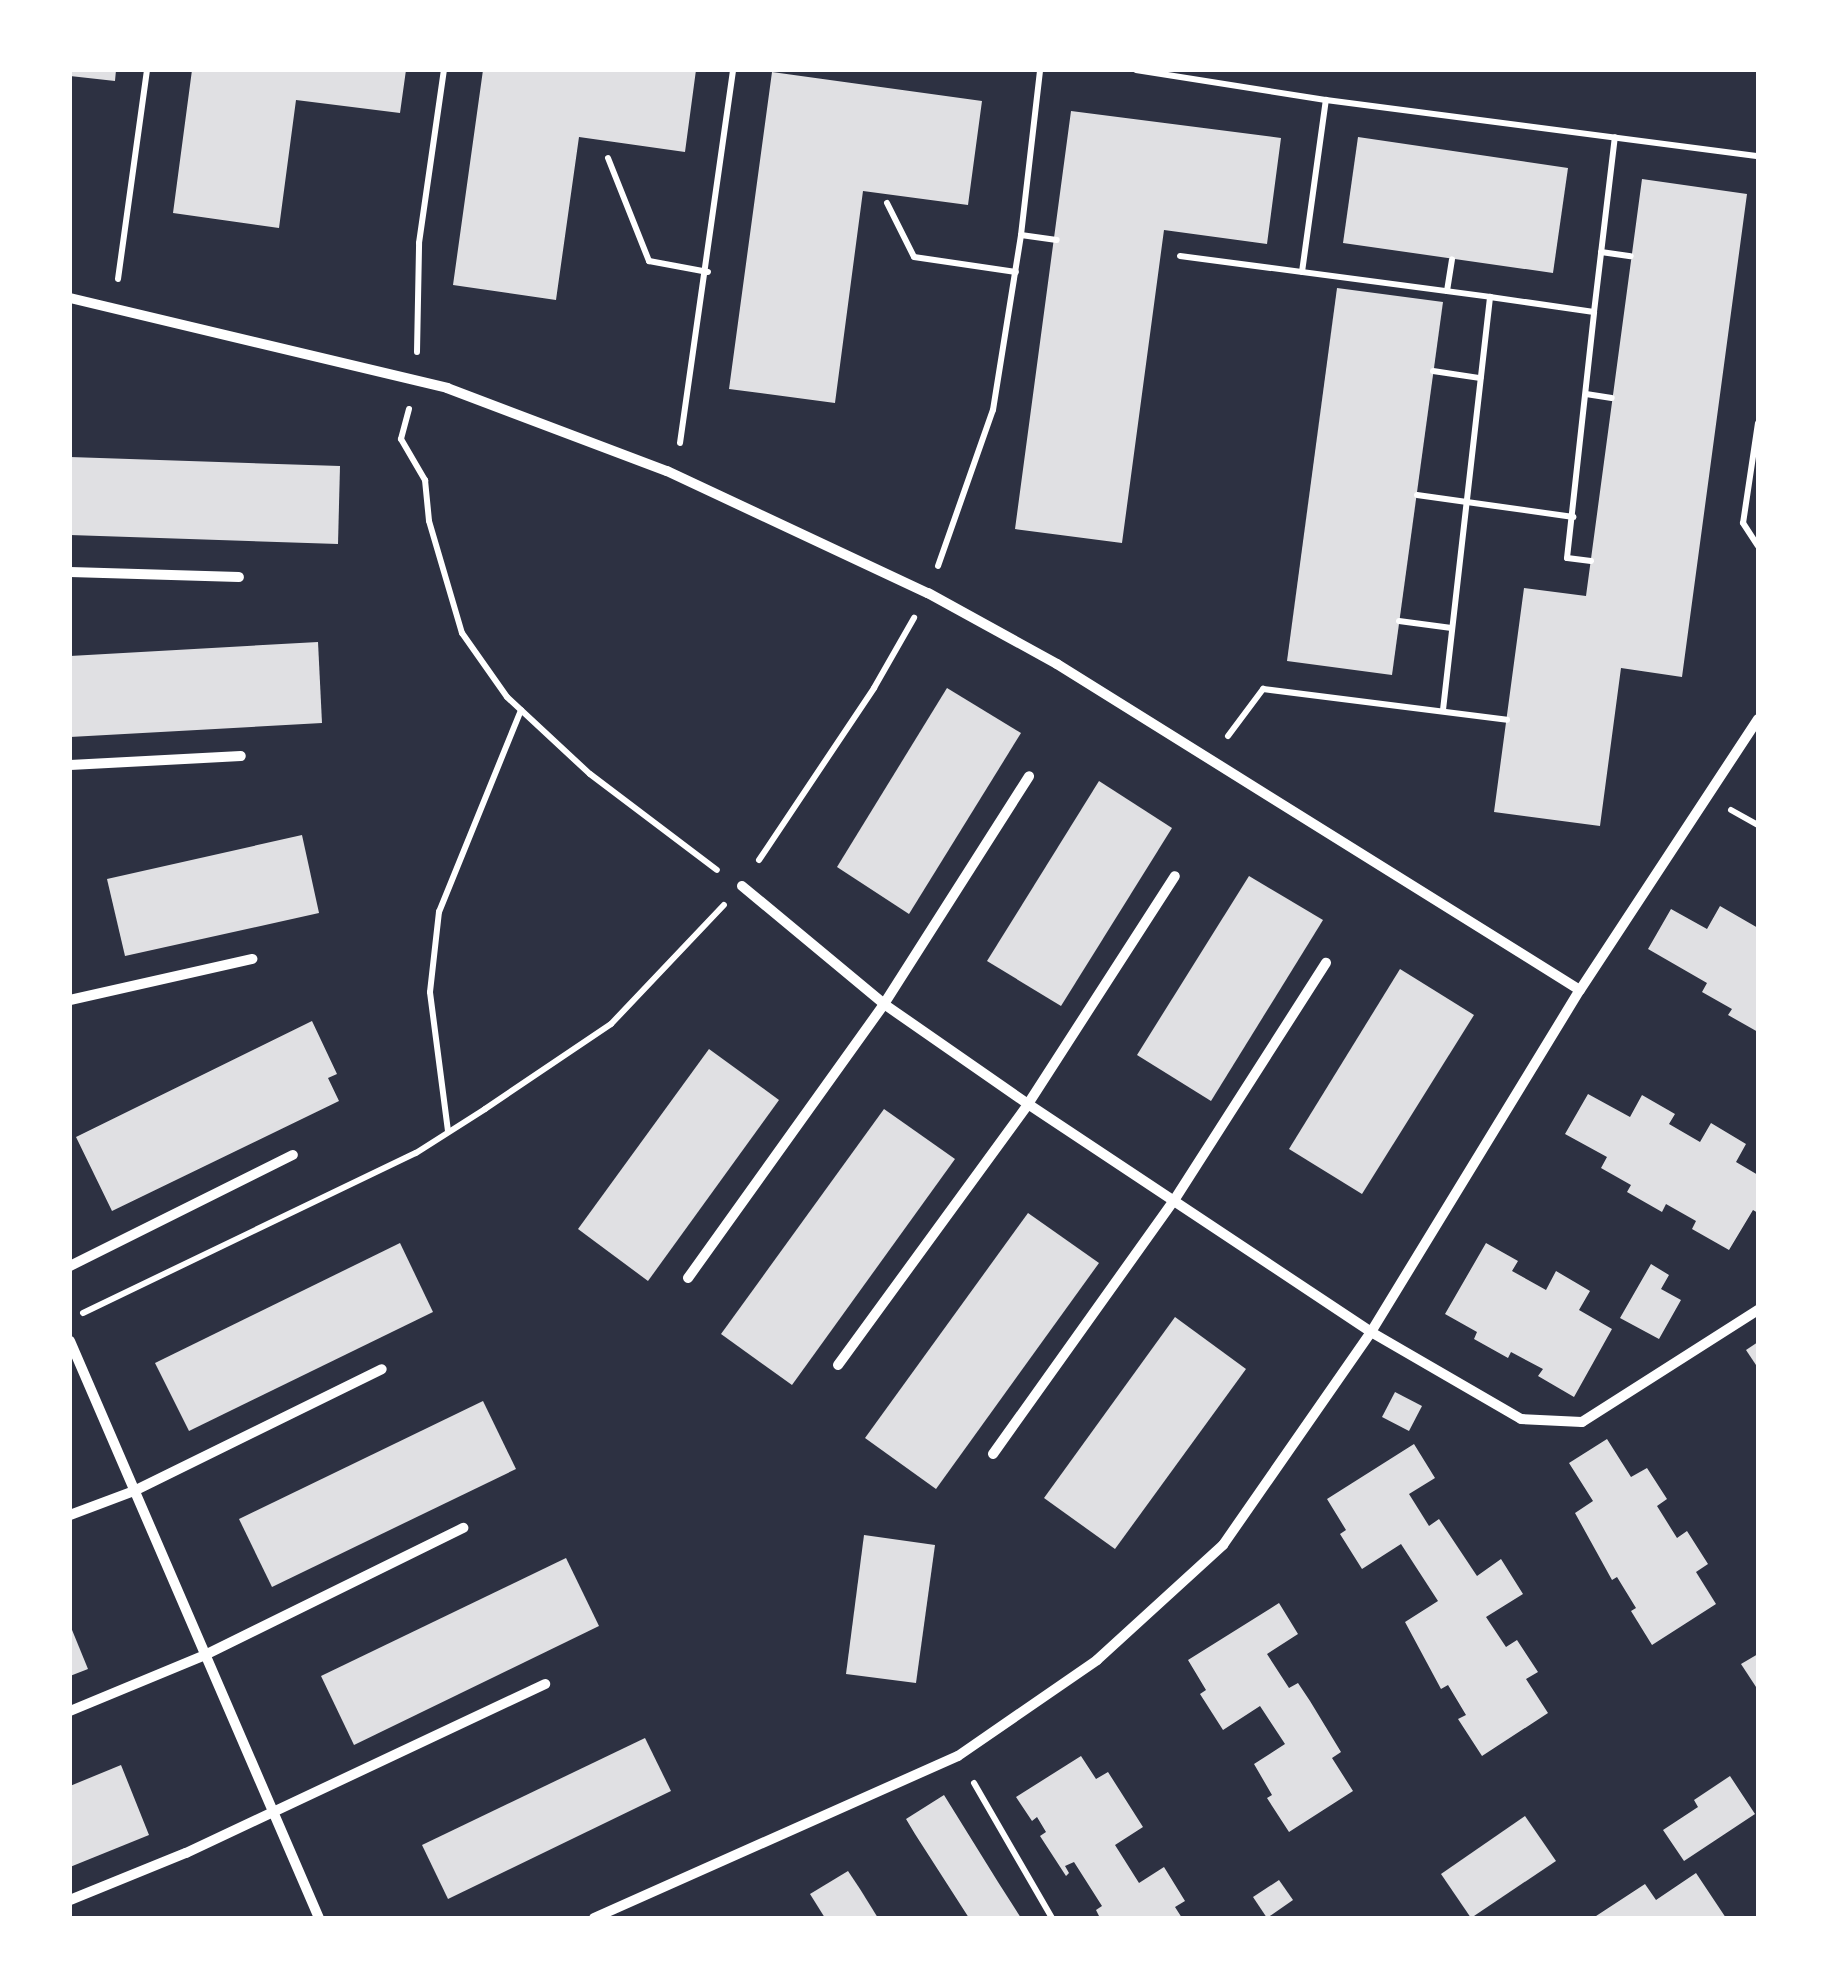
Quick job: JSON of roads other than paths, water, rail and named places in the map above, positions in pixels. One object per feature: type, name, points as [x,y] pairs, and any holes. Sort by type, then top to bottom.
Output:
[{"type":"street","points":[[70,298],[114,305],[416,380],[667,471],[928,593],[1212,757],[1580,990]]},
{"type":"street","points":[[70,572],[239,577]]},
{"type":"street","points":[[594,1918],[958,1756],[1097,1660],[1223,1546],[1371,1332],[1580,990],[1758,719]]},
{"type":"street","points":[[70,765],[241,756]]},
{"type":"street","points":[[688,1278],[884,1004],[1029,776]]},
{"type":"street","points":[[838,1366],[1028,1104],[1176,876]]},
{"type":"street","points":[[742,886],[884,1004],[1028,1104],[1371,1332],[1520,1419],[1582,1422],[1758,1310]]},
{"type":"street","points":[[70,1000],[252,959]]},
{"type":"street","points":[[993,1454],[1173,1202],[1326,962]]},
{"type":"street","points":[[70,1266],[293,1155]]},
{"type":"street","points":[[70,1341],[319,1918]]},
{"type":"street","points":[[70,1516],[134,1490],[382,1369]]},
{"type":"street","points":[[70,1710],[205,1654],[464,1528]]},
{"type":"street","points":[[70,1900],[186,1853],[545,1684]]}]
